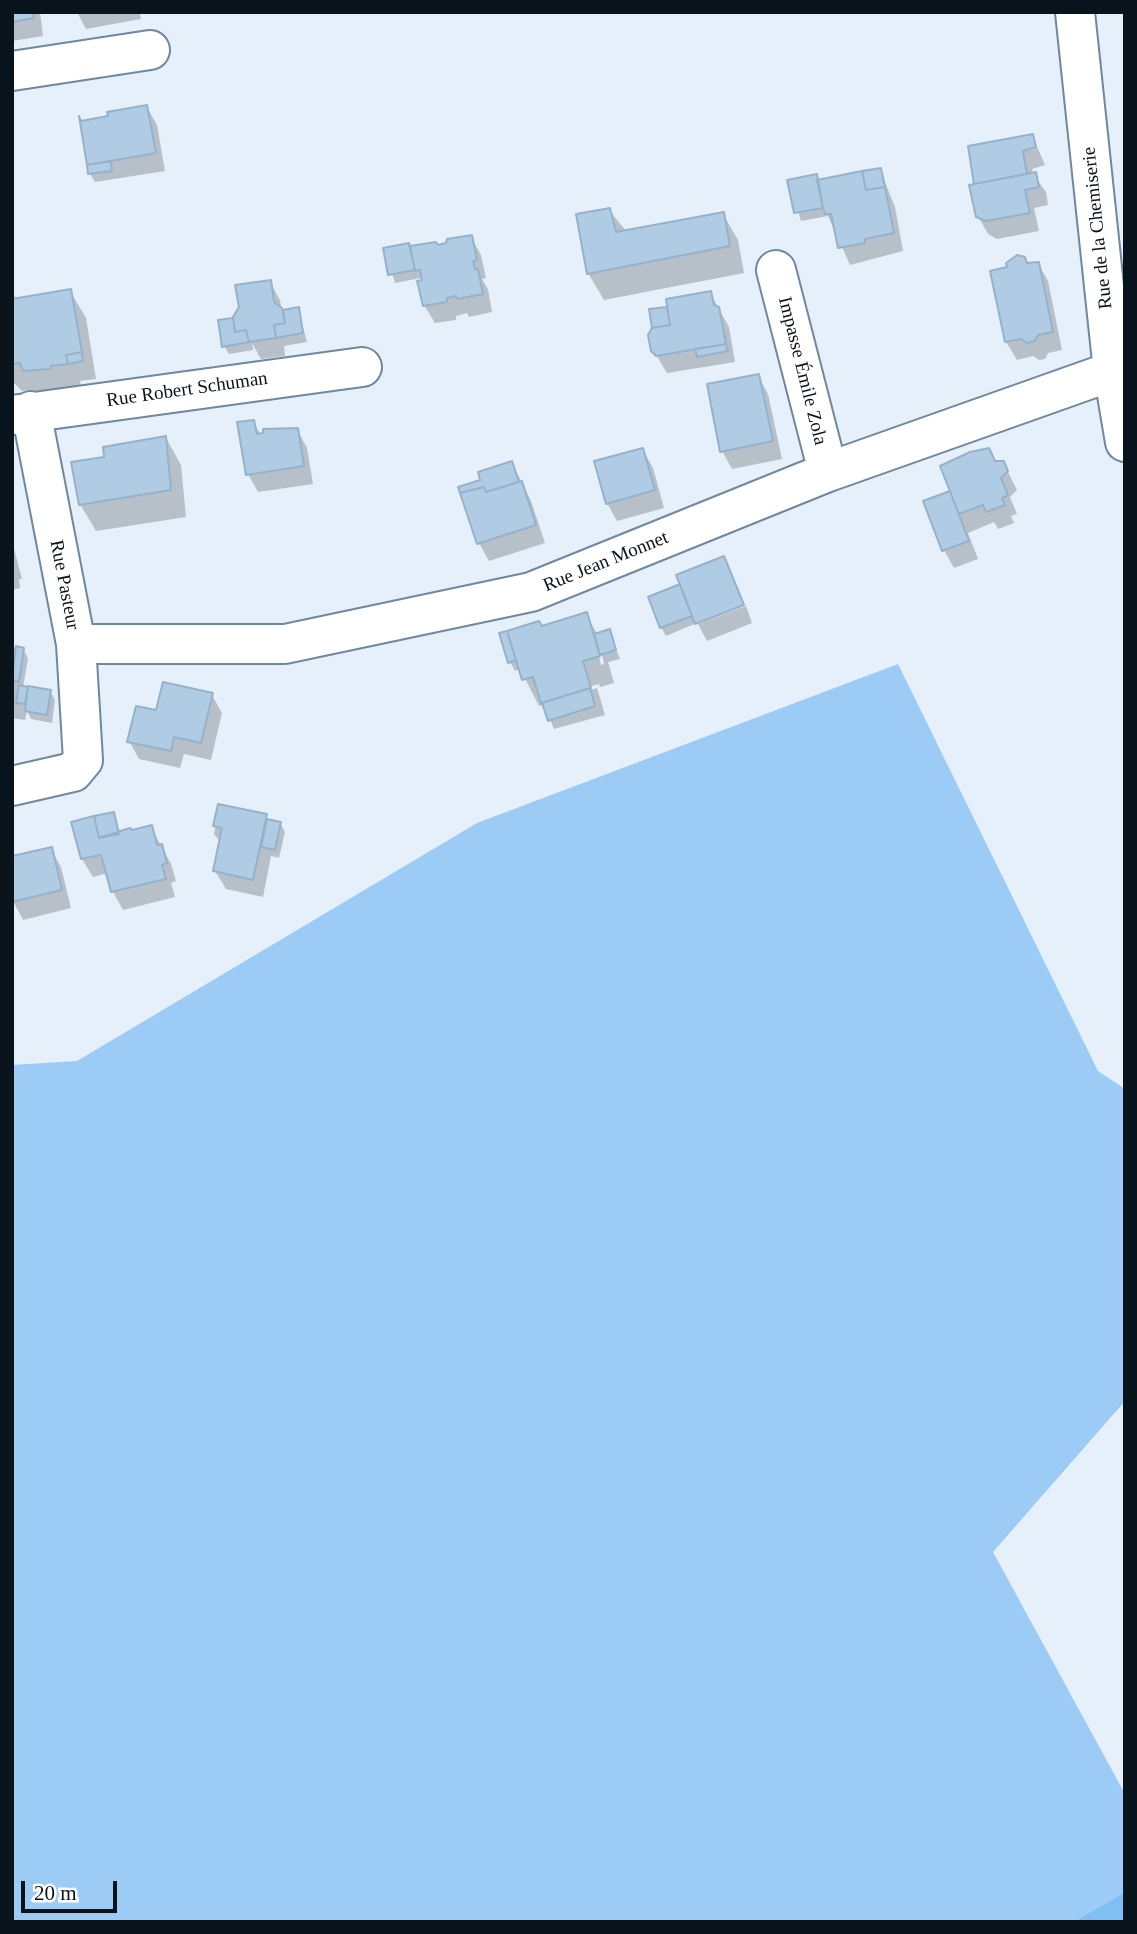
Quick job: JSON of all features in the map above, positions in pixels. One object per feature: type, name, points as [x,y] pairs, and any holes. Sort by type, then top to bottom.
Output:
[{"type":"street","name":"Rue de la Chemiserie","points":[[1075,12],[1113,371],[1125,442]]},
{"type":"street","points":[[12,71],[150,50]]},
{"type":"street","name":"Impasse Émile Zola","points":[[776,270],[828,472]]},
{"type":"street","name":"Rue Robert Schuman","points":[[21,413],[362,367]]},
{"type":"street","name":"Rue Jean Monnet","points":[[76,644],[285,644],[531,592],[828,472],[1113,371]]},
{"type":"street","name":"Rue Pasteur","points":[[12,786],[73,772],[83,760],[76,644],[21,413]]},
{"type":"shaded area","points":[[898,664],[1098,1071],[1125,1089],[1125,1401],[993,1552],[1125,1794],[1125,1892],[1073,1922],[12,1922],[12,1065],[77,1061],[477,823]]},
{"type":"shaded area","points":[[1125,1892],[1125,1922],[1073,1922]]},
{"type":"building","points":[[12,12],[33,12],[34,18],[12,22]]},
{"type":"building","points":[[147,105],[156,153],[87,165],[79,116],[81,121],[108,116],[107,112]]},
{"type":"building","points":[[1033,134],[1036,147],[1023,151],[1027,174],[974,184],[968,146]]},
{"type":"building","points":[[111,161],[112,171],[88,174],[87,165]]},
{"type":"building","points":[[881,168],[885,187],[866,190],[862,171]]},
{"type":"building","points":[[862,171],[866,190],[885,187],[894,233],[865,239],[865,243],[838,248],[831,214],[825,214],[817,180]]},
{"type":"building","points":[[1036,172],[1039,187],[1025,190],[1030,213],[986,221],[976,217],[969,185]]},
{"type":"building","points":[[817,174],[823,208],[794,213],[787,180]]},
{"type":"building","points":[[610,208],[616,232],[724,212],[730,246],[587,274],[576,214]]},
{"type":"building","points":[[472,235],[477,260],[473,261],[475,269],[478,269],[483,294],[457,299],[456,296],[447,298],[447,302],[423,306],[417,281],[422,280],[420,270],[415,271],[410,246],[436,242],[438,245],[446,243],[447,239]]},
{"type":"building","points":[[409,243],[415,270],[388,275],[383,248]]},
{"type":"building","points":[[1017,255],[1025,257],[1027,263],[1039,262],[1053,332],[1038,335],[1035,341],[1027,343],[1021,339],[1005,342],[990,271],[1007,267],[1006,263]]},
{"type":"building","points":[[271,280],[274,302],[282,308],[285,323],[274,325],[276,338],[249,342],[246,330],[235,332],[233,317],[239,307],[235,285]]},
{"type":"building","points":[[71,289],[82,352],[66,355],[68,364],[51,366],[50,369],[23,371],[20,363],[12,364],[12,299]]},
{"type":"building","points":[[711,291],[714,305],[719,307],[726,344],[656,356],[651,351],[648,335],[652,328],[670,325],[666,299]]},
{"type":"building","points":[[299,307],[303,333],[276,338],[274,325],[285,323],[283,310]]},
{"type":"building","points":[[667,307],[670,325],[652,328],[649,309]]},
{"type":"building","points":[[233,318],[235,332],[246,330],[249,342],[222,347],[218,320]]},
{"type":"building","points":[[726,344],[728,351],[697,357],[695,349]]},
{"type":"building","points":[[82,352],[83,361],[68,364],[66,355]]},
{"type":"building","points":[[759,374],[773,441],[720,452],[707,384]]},
{"type":"building","points":[[254,420],[257,434],[263,433],[263,429],[298,428],[304,466],[246,475],[237,422]]},
{"type":"building","points":[[166,436],[171,490],[79,505],[71,462],[104,457],[103,447]]},
{"type":"building","points":[[643,448],[655,490],[606,504],[594,461]]},
{"type":"building","points":[[989,448],[995,461],[1004,461],[1008,471],[1001,478],[1008,495],[1002,498],[1005,505],[986,512],[983,505],[959,514],[940,466],[970,452]]},
{"type":"building","points":[[512,461],[519,482],[486,492],[484,487],[460,493],[458,487],[480,480],[478,472]]},
{"type":"building","points":[[522,481],[536,525],[477,544],[460,493],[484,487],[486,492]]},
{"type":"building","points":[[950,491],[969,541],[942,551],[923,501]]},
{"type":"building","points":[[724,556],[744,605],[695,624],[676,575]]},
{"type":"building","points":[[680,584],[692,616],[660,628],[648,597]]},
{"type":"building","points":[[587,612],[600,656],[583,661],[591,688],[541,703],[533,677],[522,680],[507,631],[539,621],[542,626]]},
{"type":"building","points":[[610,629],[616,650],[600,655],[594,634]]},
{"type":"building","points":[[507,631],[516,660],[508,663],[499,633]]},
{"type":"building","points":[[16,646],[24,648],[19,682],[12,680]]},
{"type":"building","points":[[163,682],[213,693],[201,743],[174,737],[171,751],[127,742],[136,706],[156,710]]},
{"type":"building","points":[[19,685],[28,687],[25,704],[16,703]]},
{"type":"building","points":[[28,686],[51,690],[47,715],[25,711]]},
{"type":"building","points":[[590,688],[595,706],[548,721],[542,703]]},
{"type":"building","points":[[218,804],[267,814],[253,880],[213,871],[222,828],[213,826]]},
{"type":"building","points":[[114,812],[119,834],[99,838],[94,816]]},
{"type":"building","points":[[94,816],[99,838],[130,828],[132,830],[152,825],[157,845],[162,844],[167,863],[162,865],[166,879],[111,892],[101,855],[81,859],[71,822]]},
{"type":"building","points":[[267,819],[281,822],[275,850],[261,847]]},
{"type":"building","points":[[52,847],[62,890],[12,902],[12,856]]}]
